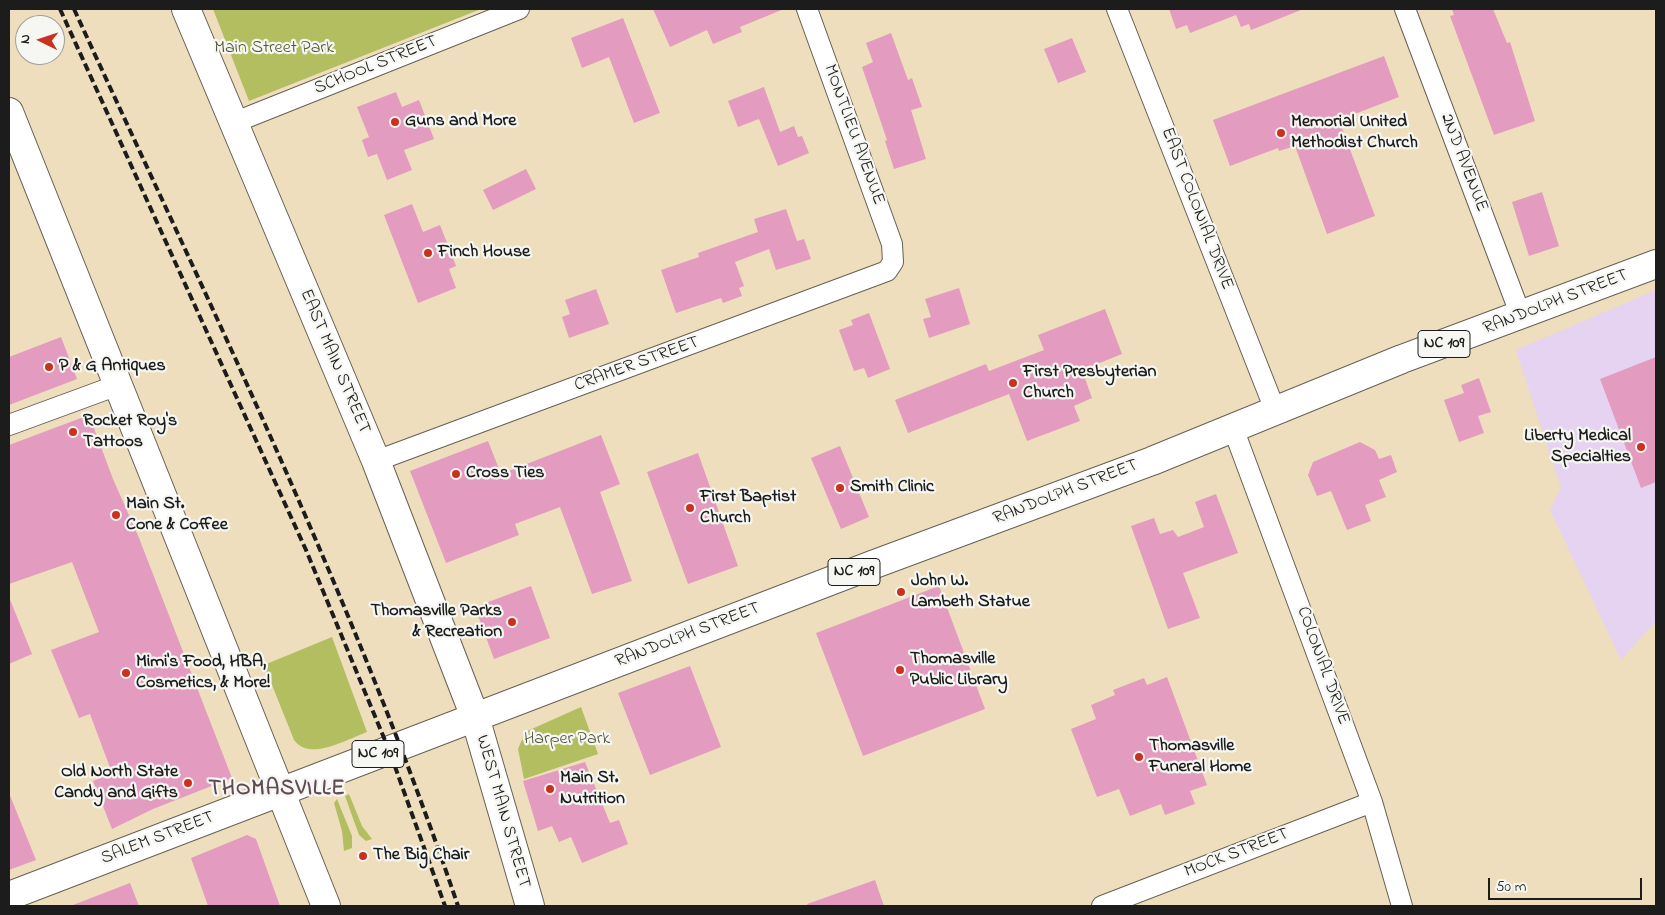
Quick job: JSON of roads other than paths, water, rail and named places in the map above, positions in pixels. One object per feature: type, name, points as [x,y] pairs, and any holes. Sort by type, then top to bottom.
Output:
[{"type":"main road","name":"EAST MAIN STREET","points":[[186,9],[376,461],[475,717]]},
{"type":"main road","points":[[12,130],[118,385],[326,906]]},
{"type":"main road","name":"RANDOLPH STREET","points":[[475,717],[872,565],[1152,461],[1402,359],[1656,264]]},
{"type":"main road","name":"SALEM STREET","points":[[9,896],[475,717]]},
{"type":"main road","name":"WEST MAIN STREET","points":[[475,717],[530,906]]},
{"type":"street","name":"SCHOOL STREET","points":[[233,123],[519,9]]},
{"type":"street","name":"MONTLIEU AVENUE","points":[[807,9],[892,244],[894,252],[893,262]]},
{"type":"street","name":"EAST COLONIAL DRIVE","points":[[1117,9],[1275,410]]},
{"type":"street","name":"2ND AVENUE","points":[[1405,9],[1521,316]]},
{"type":"street","name":"CRAMER STREET","points":[[376,461],[876,277],[887,271],[893,262]]},
{"type":"street","points":[[9,425],[118,385]]},
{"type":"street","name":"COLONIAL DRIVE","points":[[1233,428],[1372,802],[1402,906]]},
{"type":"street","name":"MOCK STREET","points":[[1102,906],[1372,802]]},
{"type":"railway","points":[[60,9],[306,550],[389,750],[445,906]]},
{"type":"railway","points":[[74,9],[278,453],[326,565],[373,677],[417,791],[458,906]]},
{"type":"place","name":"Guns and More","points":[[395,122]]},
{"type":"place","name":"Memorial United Methodist Church","points":[[1281,133]]},
{"type":"place","name":"Finch House","points":[[428,253]]},
{"type":"place","name":"P & G Antiques","points":[[49,367]]},
{"type":"place","name":"First Presbyterian Church","points":[[1013,383]]},
{"type":"place","name":"Rocket Roy's Tattoos","points":[[73,432]]},
{"type":"place","name":"Liberty Medical Specialties","points":[[1641,447]]},
{"type":"place","name":"Cross Ties","points":[[456,474]]},
{"type":"place","name":"Smith Clinic","points":[[840,488]]},
{"type":"place","name":"First Baptist Church","points":[[690,508]]},
{"type":"place","name":"Main St. Cone & Coffee","points":[[116,515]]},
{"type":"place","name":"John W. Lambeth Statue","points":[[901,592]]},
{"type":"place","name":"Thomasville Parks & Recreation","points":[[512,622]]},
{"type":"place","name":"Thomasville Public Library","points":[[900,670]]},
{"type":"place","name":"Mimi's Food, HBA, Cosmetics, & More!","points":[[126,673]]},
{"type":"place","name":"Thomasville Funeral Home","points":[[1139,757]]},
{"type":"place","name":"Old North State Candy and Gifts","points":[[188,783]]},
{"type":"place","name":"Main St. Nutrition","points":[[550,789]]},
{"type":"place","name":"The Big Chair","points":[[363,856]]},
{"type":"district","name":"THOMASVILLE","points":[[277,790]]},
{"type":"park label","name":"Main Street Park","points":[[274,49]]},
{"type":"park label","name":"Harper Park","points":[[567,740]]}]
